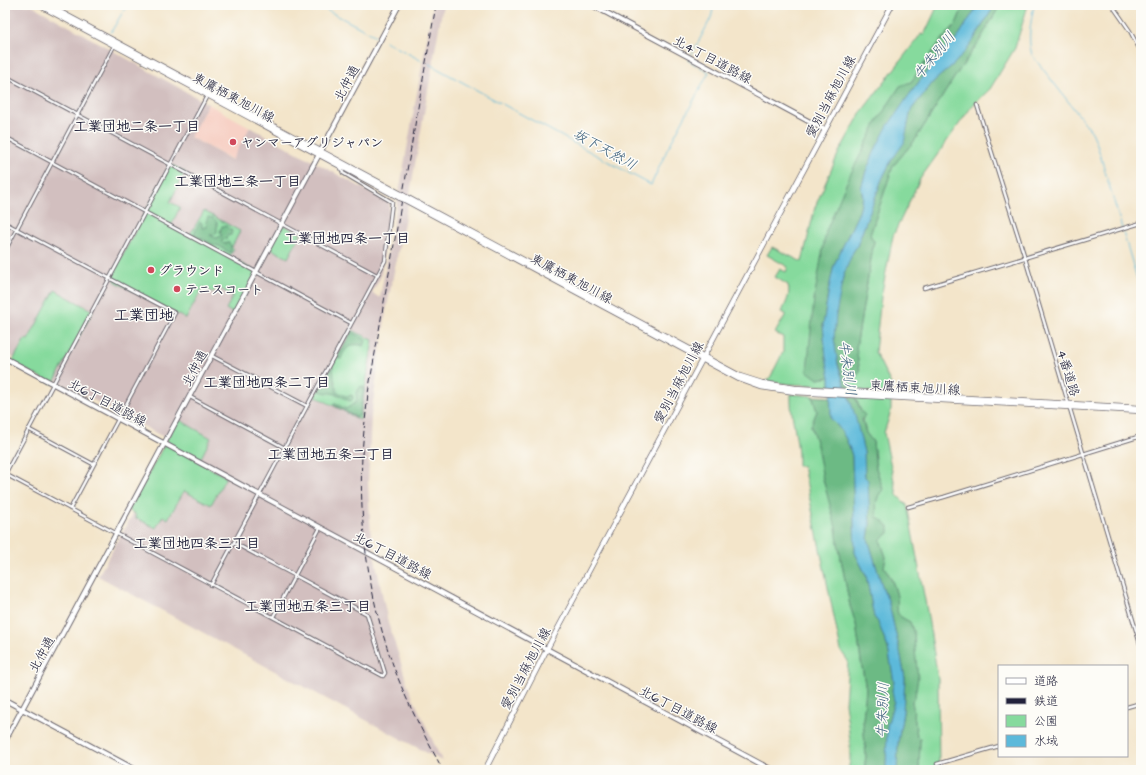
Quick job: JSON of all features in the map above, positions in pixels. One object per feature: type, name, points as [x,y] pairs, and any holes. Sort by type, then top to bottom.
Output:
[{"type":"main road","name":"東鷹栖東旭川線","points":[[39,5],[209,93],[400,196]]},
{"type":"main road","name":"東鷹栖東旭川線","points":[[47,5],[116,44]]},
{"type":"main road","name":"愛別当麻旭川線","points":[[484,770],[547,649],[892,5]]},
{"type":"main road","name":"東鷹栖東旭川線","points":[[320,153],[340,166],[406,199],[703,358],[751,380],[803,390],[1141,408]]},
{"type":"main road","name":"東鷹栖東旭川線","points":[[1068,405],[1141,411]]},
{"type":"street","name":"北仲通","points":[[5,741],[399,5]]},
{"type":"street","name":"北4丁目道路線","points":[[592,5],[825,130]]},
{"type":"street","points":[[1112,5],[1130,31],[1141,52]]},
{"type":"street","points":[[5,251],[116,44]]},
{"type":"street","points":[[5,76],[377,275]]},
{"type":"street","points":[[209,93],[5,474],[383,676],[385,673],[367,614],[234,542]]},
{"type":"street","name":"4番道路","points":[[977,105],[1025,258],[1141,646]]},
{"type":"street","points":[[5,137],[352,323]]},
{"type":"street","points":[[211,585],[384,261],[392,202],[343,173],[340,166]]},
{"type":"street","points":[[5,223],[175,313],[70,509]]},
{"type":"street","points":[[924,288],[1141,223]]},
{"type":"street","points":[[212,356],[307,406]]},
{"type":"street","name":"北6丁目道路線","points":[[5,358],[772,770]]},
{"type":"street","points":[[190,397],[285,448]]},
{"type":"street","points":[[28,429],[93,464]]},
{"type":"street","points":[[908,507],[1141,436]]},
{"type":"street","points":[[273,617],[320,528]]},
{"type":"street","points":[[5,700],[136,770]]},
{"type":"street","points":[[1128,707],[1141,703]]},
{"type":"street","points":[[937,764],[998,746]]},
{"type":"shaded area","points":[[5,5],[31,5],[208,104],[190,137],[232,160],[250,127],[390,203],[381,276],[372,293],[380,298],[433,5],[443,5],[410,193],[386,311],[371,416],[368,482],[371,539],[388,623],[408,687],[442,761],[98,576],[173,442],[5,353]]},
{"type":"shaded area","points":[[208,104],[250,127],[233,160],[190,137]]},
{"type":"green space","points":[[938,5],[964,5],[956,24],[940,42],[911,82],[900,87],[818,379],[830,377],[830,386],[788,384],[767,381],[783,352],[783,337],[775,333],[786,314],[782,312],[788,298],[789,289],[788,285],[775,277],[780,269],[786,272],[788,267],[767,255],[772,247],[802,262],[815,207],[839,152],[862,111],[921,34],[924,35]]},
{"type":"green space","points":[[964,5],[978,5],[956,40],[942,51],[907,98],[877,146],[866,171],[861,188],[863,197],[859,212],[834,265],[829,288],[823,325],[826,357],[830,377],[818,379],[807,371],[814,299],[826,231],[849,177],[878,120],[900,86],[911,82],[940,42],[956,24]]},
{"type":"green space","points":[[995,5],[1000,5],[980,40],[915,140],[893,166],[870,235],[874,241],[856,348],[860,372],[849,384],[847,390],[837,359],[834,329],[837,304],[847,265],[857,246],[882,179],[907,129],[911,110],[934,81],[954,64],[969,47]]},
{"type":"green space","points":[[1000,5],[1028,5],[1015,48],[990,89],[972,106],[920,179],[893,236],[881,297],[875,352],[891,384],[891,393],[848,390],[849,384],[860,372],[856,348],[874,241],[870,235],[893,166],[915,140],[980,40]]},
{"type":"green space","points":[[170,166],[174,166],[185,172],[170,202],[180,207],[171,226],[189,236],[204,211],[240,231],[232,247],[234,249],[229,257],[257,272],[234,314],[226,309],[233,296],[217,287],[213,293],[203,287],[186,319],[116,282],[112,275]]},
{"type":"green space","points":[[208,217],[213,218],[217,222],[217,232],[214,235],[210,235],[216,238],[222,236],[220,232],[222,226],[226,226],[232,231],[231,235],[227,236],[226,239],[221,241],[224,244],[228,242],[231,245],[230,253],[219,246],[211,244],[193,235],[200,222],[202,223],[202,228],[207,227],[206,222]]},
{"type":"green space","points":[[282,224],[301,234],[288,258],[269,248]]},
{"type":"green space","points":[[55,290],[93,311],[53,384],[12,362],[25,339],[28,340]]},
{"type":"green space","points":[[352,330],[373,340],[360,420],[315,396]]},
{"type":"green space","points":[[352,332],[366,340],[364,346],[350,346],[345,351],[341,359],[339,359],[338,357]]},
{"type":"green space","points":[[333,366],[334,379],[337,389],[336,391],[348,397],[350,395],[353,396],[351,401],[336,394],[320,391]]},
{"type":"green space","points":[[361,386],[364,387],[359,416],[356,417],[334,405],[335,403],[346,409],[355,403],[357,399],[356,393]]},
{"type":"green space","points":[[791,394],[812,396],[817,411],[811,426],[817,445],[823,479],[837,528],[838,543],[850,606],[856,623],[866,689],[863,720],[866,756],[864,770],[848,770],[850,761],[850,740],[845,703],[848,661],[841,651],[803,466],[798,466]]},
{"type":"green space","points":[[812,396],[830,397],[831,419],[844,436],[849,445],[852,456],[855,553],[866,575],[874,617],[878,622],[888,648],[894,682],[892,690],[894,701],[887,726],[886,770],[864,770],[866,756],[863,720],[866,689],[856,624],[850,606],[836,528],[823,479],[817,445],[811,426],[817,411]]},
{"type":"green space","points":[[849,397],[855,397],[861,411],[865,415],[862,419],[866,433],[873,442],[876,468],[883,490],[877,499],[877,517],[889,526],[889,533],[880,540],[886,557],[884,567],[895,589],[898,612],[901,617],[910,622],[914,634],[918,678],[915,696],[912,701],[917,736],[920,739],[919,770],[897,770],[898,743],[903,712],[905,678],[888,600],[884,592],[868,539],[870,524],[864,452]]},
{"type":"green space","points":[[855,397],[891,399],[891,411],[884,433],[897,495],[907,505],[938,678],[939,770],[919,770],[920,739],[917,736],[912,701],[915,696],[914,634],[910,622],[901,617],[898,612],[895,589],[884,567],[886,557],[880,540],[889,533],[876,514],[876,506],[883,489],[876,468],[873,442],[866,433],[861,411]]},
{"type":"green space","points":[[178,419],[211,438],[199,462],[226,477],[211,505],[184,491],[168,519],[163,516],[156,528],[136,518],[135,514],[129,510]]},
{"type":"water","name":"牛朱別川","points":[[978,5],[995,5],[969,47],[954,64],[934,81],[911,110],[904,143],[891,161],[882,179],[857,246],[843,277],[836,315],[834,338],[838,365],[855,415],[864,452],[865,477],[868,480],[870,524],[868,539],[884,592],[888,600],[905,678],[903,712],[898,743],[897,770],[886,770],[887,726],[894,701],[892,690],[894,682],[888,648],[878,622],[874,617],[866,575],[855,553],[852,456],[849,445],[844,436],[831,419],[830,377],[826,357],[823,325],[834,265],[859,212],[863,197],[861,188],[866,171],[877,146],[887,127],[907,98],[942,51],[956,40]]},
{"type":"waterway","name":"坂下天然川","points":[[111,32],[127,5]]},
{"type":"waterway","name":"坂下天然川","points":[[317,5],[376,36]]},
{"type":"waterway","name":"坂下天然川","points":[[692,54],[711,18],[714,5]]},
{"type":"waterway","points":[[1034,5],[1030,36],[1032,55],[1092,132],[1141,292]]},
{"type":"waterway","name":"坂下天然川","points":[[385,41],[422,61]]},
{"type":"waterway","name":"坂下天然川","points":[[689,60],[696,65]]},
{"type":"waterway","name":"坂下天然川","points":[[429,64],[651,185],[667,150],[709,72],[700,67]]},
{"type":"railway","points":[[436,5],[368,393],[362,448],[361,488],[366,553],[371,585],[387,648],[411,708],[443,770]]},
{"type":"place","name":"ヤンマーアグリジャパン","points":[[233,142]]},
{"type":"place","name":"グラウンド","points":[[151,270]]},
{"type":"place","name":"テニスコート","points":[[177,289]]},
{"type":"district","name":"工業団地二条一丁目","points":[[137,126]]},
{"type":"district","name":"工業団地三条一丁目","points":[[238,181]]},
{"type":"district","name":"工業団地四条一丁目","points":[[347,238]]},
{"type":"district","name":"工業団地","points":[[144,315]]},
{"type":"district","name":"工業団地四条二丁目","points":[[267,382]]},
{"type":"district","name":"工業団地五条二丁目","points":[[331,454]]},
{"type":"district","name":"工業団地四条三丁目","points":[[197,543]]},
{"type":"district","name":"工業団地五条三丁目","points":[[308,606]]}]
